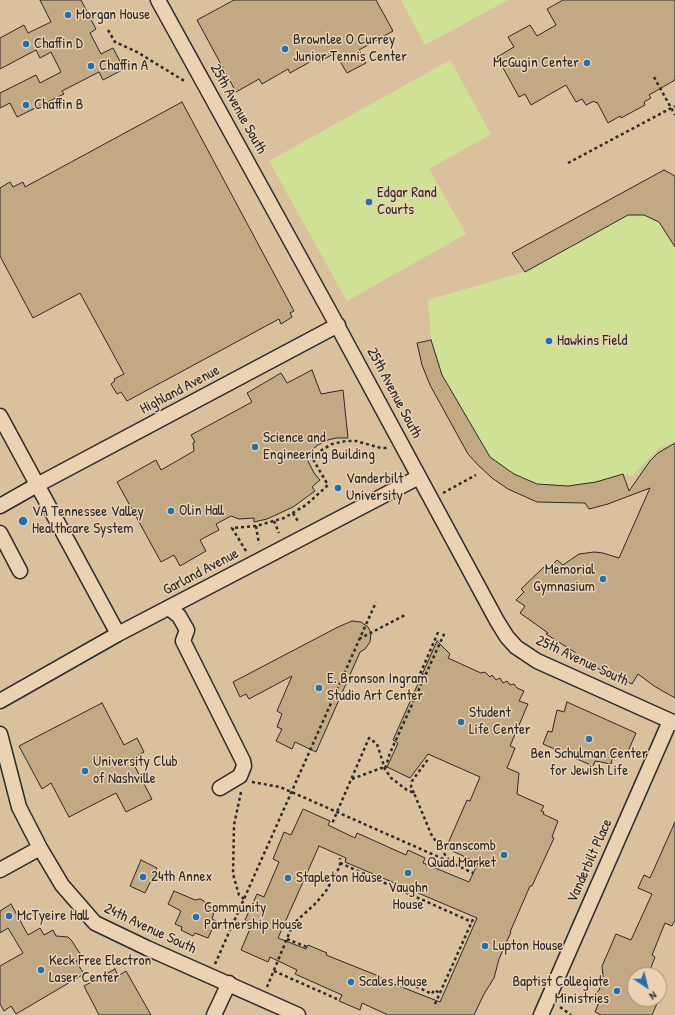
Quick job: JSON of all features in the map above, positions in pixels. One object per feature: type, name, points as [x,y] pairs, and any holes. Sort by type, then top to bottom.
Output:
[{"type":"street","name":"25th Avenue South","points":[[158,0],[338,325],[500,626],[516,647],[537,661],[672,722]]},
{"type":"street","name":"Highland Avenue","points":[[0,506],[338,325]]},
{"type":"street","points":[[0,416],[118,634]]},
{"type":"street","name":"Garland Avenue","points":[[0,701],[118,634],[419,477]]},
{"type":"street","points":[[0,533],[20,571]]},
{"type":"street","points":[[169,608],[179,616],[187,630],[183,642],[243,761],[244,766],[240,776],[220,788]]},
{"type":"street","name":"Vanderbilt Place","points":[[541,1015],[672,722]]},
{"type":"street","name":"24th Avenue South","points":[[0,734],[19,807],[40,848],[62,885],[95,923],[147,948],[298,1015]]},
{"type":"street","points":[[0,870],[40,848]]},
{"type":"street","points":[[214,1015],[229,984]]},
{"type":"path","points":[[108,30],[115,42],[137,52],[187,82]]},
{"type":"path","points":[[654,77],[675,115]]},
{"type":"path","points":[[568,163],[675,106]]},
{"type":"path","points":[[246,551],[232,528],[256,526],[274,522],[293,513],[313,499],[328,484],[312,456],[339,442],[352,441],[388,448]]},
{"type":"path","points":[[443,493],[476,476]]},
{"type":"path","points":[[293,513],[299,523]]},
{"type":"path","points":[[274,522],[279,533]]},
{"type":"path","points":[[256,526],[259,544]]},
{"type":"path","points":[[214,966],[376,602]]},
{"type":"path","points":[[359,639],[404,615]]},
{"type":"path","points":[[425,676],[420,674],[439,630]]},
{"type":"path","points":[[385,769],[390,753],[445,632]]},
{"type":"path","points":[[332,824],[369,738],[377,744],[385,769],[391,778],[407,790],[414,793]]},
{"type":"path","points":[[429,758],[412,781],[411,787],[431,834],[450,862]]},
{"type":"path","points":[[351,779],[376,770],[385,769]]},
{"type":"path","points":[[248,782],[272,785],[291,792],[473,873]]},
{"type":"path","points":[[243,786],[234,825],[233,874],[239,895],[244,899]]},
{"type":"path","points":[[266,989],[293,924],[316,903],[329,886],[340,866],[340,858]]},
{"type":"path","points":[[340,863],[472,922]]},
{"type":"path","points":[[436,1004],[474,917]]},
{"type":"path","points":[[287,939],[307,947]]},
{"type":"path","points":[[274,971],[337,999]]},
{"type":"path","points":[[397,985],[399,980],[402,980],[432,994],[434,990],[440,993]]},
{"type":"path","points":[[560,1007],[571,1015]]},
{"type":"shaded area","name":"Vanderbilt University","points":[[0,0],[675,0],[675,1015],[0,1015]]},
{"type":"green space","points":[[401,0],[508,0],[425,45]]},
{"type":"green space","name":"Edgar Rand Courts","points":[[450,60],[491,134],[429,169],[466,234],[347,301],[269,161]]},
{"type":"green space","name":"Hawkins Field","points":[[660,172],[675,176],[675,443],[659,448],[632,476],[624,474],[630,496],[589,509],[585,503],[537,502],[492,478],[468,454],[422,365],[417,343],[431,340],[428,300],[524,272],[512,253]]},
{"type":"building","points":[[40,0],[81,0],[96,29],[90,33],[101,54],[113,48],[124,69],[103,80],[99,72],[62,91],[64,94],[17,117],[10,103],[0,108],[0,93],[36,75],[40,83],[61,72],[51,52],[40,58],[36,50],[0,69],[0,38],[24,25],[28,33],[51,22]]},
{"type":"building","name":"Brownlee O Currey Junior Tennis Center","points":[[234,0],[376,0],[393,31],[359,50],[366,63],[347,73],[335,53],[319,62],[317,58],[290,73],[288,69],[262,84],[259,79],[236,92],[197,20]]},
{"type":"building","name":"McGugin Center","points":[[563,0],[675,0],[675,80],[649,95],[651,98],[644,102],[645,105],[608,123],[597,102],[596,103],[594,101],[586,105],[582,99],[576,102],[566,85],[531,105],[525,94],[519,97],[497,57],[514,47],[508,37],[530,25],[537,36],[556,25],[547,9]]},
{"type":"building","points":[[182,102],[294,311],[290,313],[292,317],[281,324],[279,319],[127,401],[121,392],[117,394],[111,384],[115,381],[114,379],[124,374],[80,293],[33,318],[0,256],[0,188],[10,182],[13,187],[23,182],[25,187]]},
{"type":"building","points":[[664,170],[675,176],[675,247],[659,222],[644,215],[628,215],[525,272],[512,253]]},
{"type":"building","name":"Memorial Gymnasium","points":[[431,340],[442,375],[490,457],[514,474],[537,484],[568,486],[596,482],[623,474],[629,491],[650,461],[658,453],[675,443],[675,698],[654,686],[638,674],[632,684],[612,674],[611,676],[575,655],[576,653],[546,634],[548,633],[520,613],[525,606],[516,600],[524,592],[521,589],[544,567],[547,570],[557,560],[563,565],[579,554],[594,552],[619,558],[650,488],[608,504],[589,509],[585,503],[537,502],[508,489],[492,478],[468,454],[430,385],[422,365],[417,343]]},
{"type":"building","name":"Science and Engineering Building","points":[[312,370],[321,394],[343,390],[348,438],[328,440],[318,445],[305,455],[314,473],[320,480],[312,487],[315,491],[293,507],[267,519],[254,522],[254,518],[239,519],[231,516],[216,524],[219,530],[200,540],[206,551],[180,566],[174,555],[161,562],[117,482],[156,460],[161,470],[194,451],[193,443],[195,442],[191,435],[252,402],[247,393],[281,373],[287,383]]},
{"type":"building","name":"E. Bronson Ingram Studio Art Center","points":[[352,621],[361,622],[368,627],[371,633],[370,642],[365,649],[360,652],[316,752],[295,742],[292,749],[276,741],[282,729],[277,727],[282,714],[277,711],[292,676],[249,699],[246,694],[240,697],[233,682]]},
{"type":"building","points":[[437,641],[450,654],[448,658],[481,673],[485,672],[490,677],[492,675],[496,680],[500,678],[503,683],[507,681],[510,685],[514,684],[517,688],[524,691],[519,701],[528,704],[510,746],[515,748],[507,768],[519,773],[517,794],[544,806],[541,811],[544,812],[543,814],[558,821],[552,837],[554,838],[532,886],[530,886],[510,932],[499,959],[494,978],[474,1015],[388,1015],[362,1003],[360,1010],[339,1001],[342,995],[295,974],[297,970],[270,957],[268,962],[241,950],[252,924],[245,920],[257,894],[264,897],[279,862],[273,859],[284,832],[291,835],[303,809],[330,821],[328,825],[355,838],[357,833],[406,855],[408,850],[425,858],[423,863],[469,882],[478,863],[446,848],[467,800],[470,801],[480,777],[428,754],[410,778],[387,767],[398,743],[393,740]],"holes":[[[319,846],[346,858],[345,862],[477,918],[440,1002],[381,979],[381,977],[326,955],[327,953],[308,945],[306,949],[278,938]]]},
{"type":"building","name":"Ben Schulman Center for Jewish Life","points":[[567,702],[636,733],[626,756],[614,752],[611,764],[595,761],[593,766],[543,744],[548,731],[552,732],[557,710],[564,712]]},
{"type":"building","name":"University Club of Nashville","points":[[102,703],[124,745],[137,738],[144,752],[131,759],[152,799],[126,812],[116,793],[69,817],[51,783],[42,789],[19,746]]},
{"type":"building","points":[[675,822],[675,920],[672,926],[665,923],[652,955],[655,957],[651,967],[627,967],[627,1007],[656,1007],[652,1015],[601,1015],[595,1012],[599,1002],[592,999],[602,983],[602,966],[616,934],[631,940],[652,894],[638,888],[644,875],[650,878]]},
{"type":"building","name":"24th Annex","points":[[141,860],[157,868],[145,893],[130,886]]},
{"type":"building","name":"Community Partnership House","points":[[174,891],[195,900],[200,899],[204,901],[206,905],[215,909],[212,919],[216,921],[208,938],[195,933],[193,936],[181,930],[182,927],[175,924],[181,911],[168,904]]},
{"type":"building","name":"Keck Free Electron Laser Center","points":[[11,904],[28,935],[40,928],[44,935],[53,930],[56,936],[68,937],[82,957],[76,961],[84,974],[16,1014],[11,1006],[4,1011],[0,1004],[0,966],[23,953],[8,928],[0,933],[0,911]]},
{"type":"building","points":[[115,969],[118,976],[126,971],[151,1015],[99,1015],[84,986]]},
{"type":"place","name":"Morgan House","points":[[68,15]]},
{"type":"place","name":"Chaffin D","points":[[26,44]]},
{"type":"place","name":"Brownlee O Currey Junior Tennis Center","points":[[285,49]]},
{"type":"place","name":"McGugin Center","points":[[587,63]]},
{"type":"place","name":"Chaffin A","points":[[91,66]]},
{"type":"place","name":"Chaffin B","points":[[26,105]]},
{"type":"place","name":"Edgar Rand Courts","points":[[369,202]]},
{"type":"place","name":"Hawkins Field","points":[[549,341]]},
{"type":"place","name":"Science and Engineering Building","points":[[255,447]]},
{"type":"place","name":"Vanderbilt University","points":[[338,488]]},
{"type":"place","name":"Olin Hall","points":[[171,511]]},
{"type":"place","name":"VA Tennessee Valley Healthcare System","points":[[23,521]]},
{"type":"place","name":"Memorial Gymnasium","points":[[603,579]]},
{"type":"place","name":"E. Bronson Ingram Studio Art Center","points":[[319,688]]},
{"type":"place","name":"Student Life Center","points":[[461,722]]},
{"type":"place","name":"Ben Schulman Center for Jewish Life","points":[[589,739]]},
{"type":"place","name":"University Club of Nashville","points":[[85,771]]},
{"type":"place","name":"Branscomb Quad Market","points":[[504,855]]},
{"type":"place","name":"Vaughn House","points":[[408,873]]},
{"type":"place","name":"24th Annex","points":[[143,877]]},
{"type":"place","name":"Stapleton House","points":[[288,878]]},
{"type":"place","name":"McTyeire Hall","points":[[9,916]]},
{"type":"place","name":"Community Partnership House","points":[[196,917]]},
{"type":"place","name":"Lupton House","points":[[485,946]]},
{"type":"place","name":"Keck Free Electron Laser Center","points":[[41,970]]},
{"type":"place","name":"Scales House","points":[[351,982]]},
{"type":"place","name":"Baptist Collegiate Ministries","points":[[617,991]]}]
